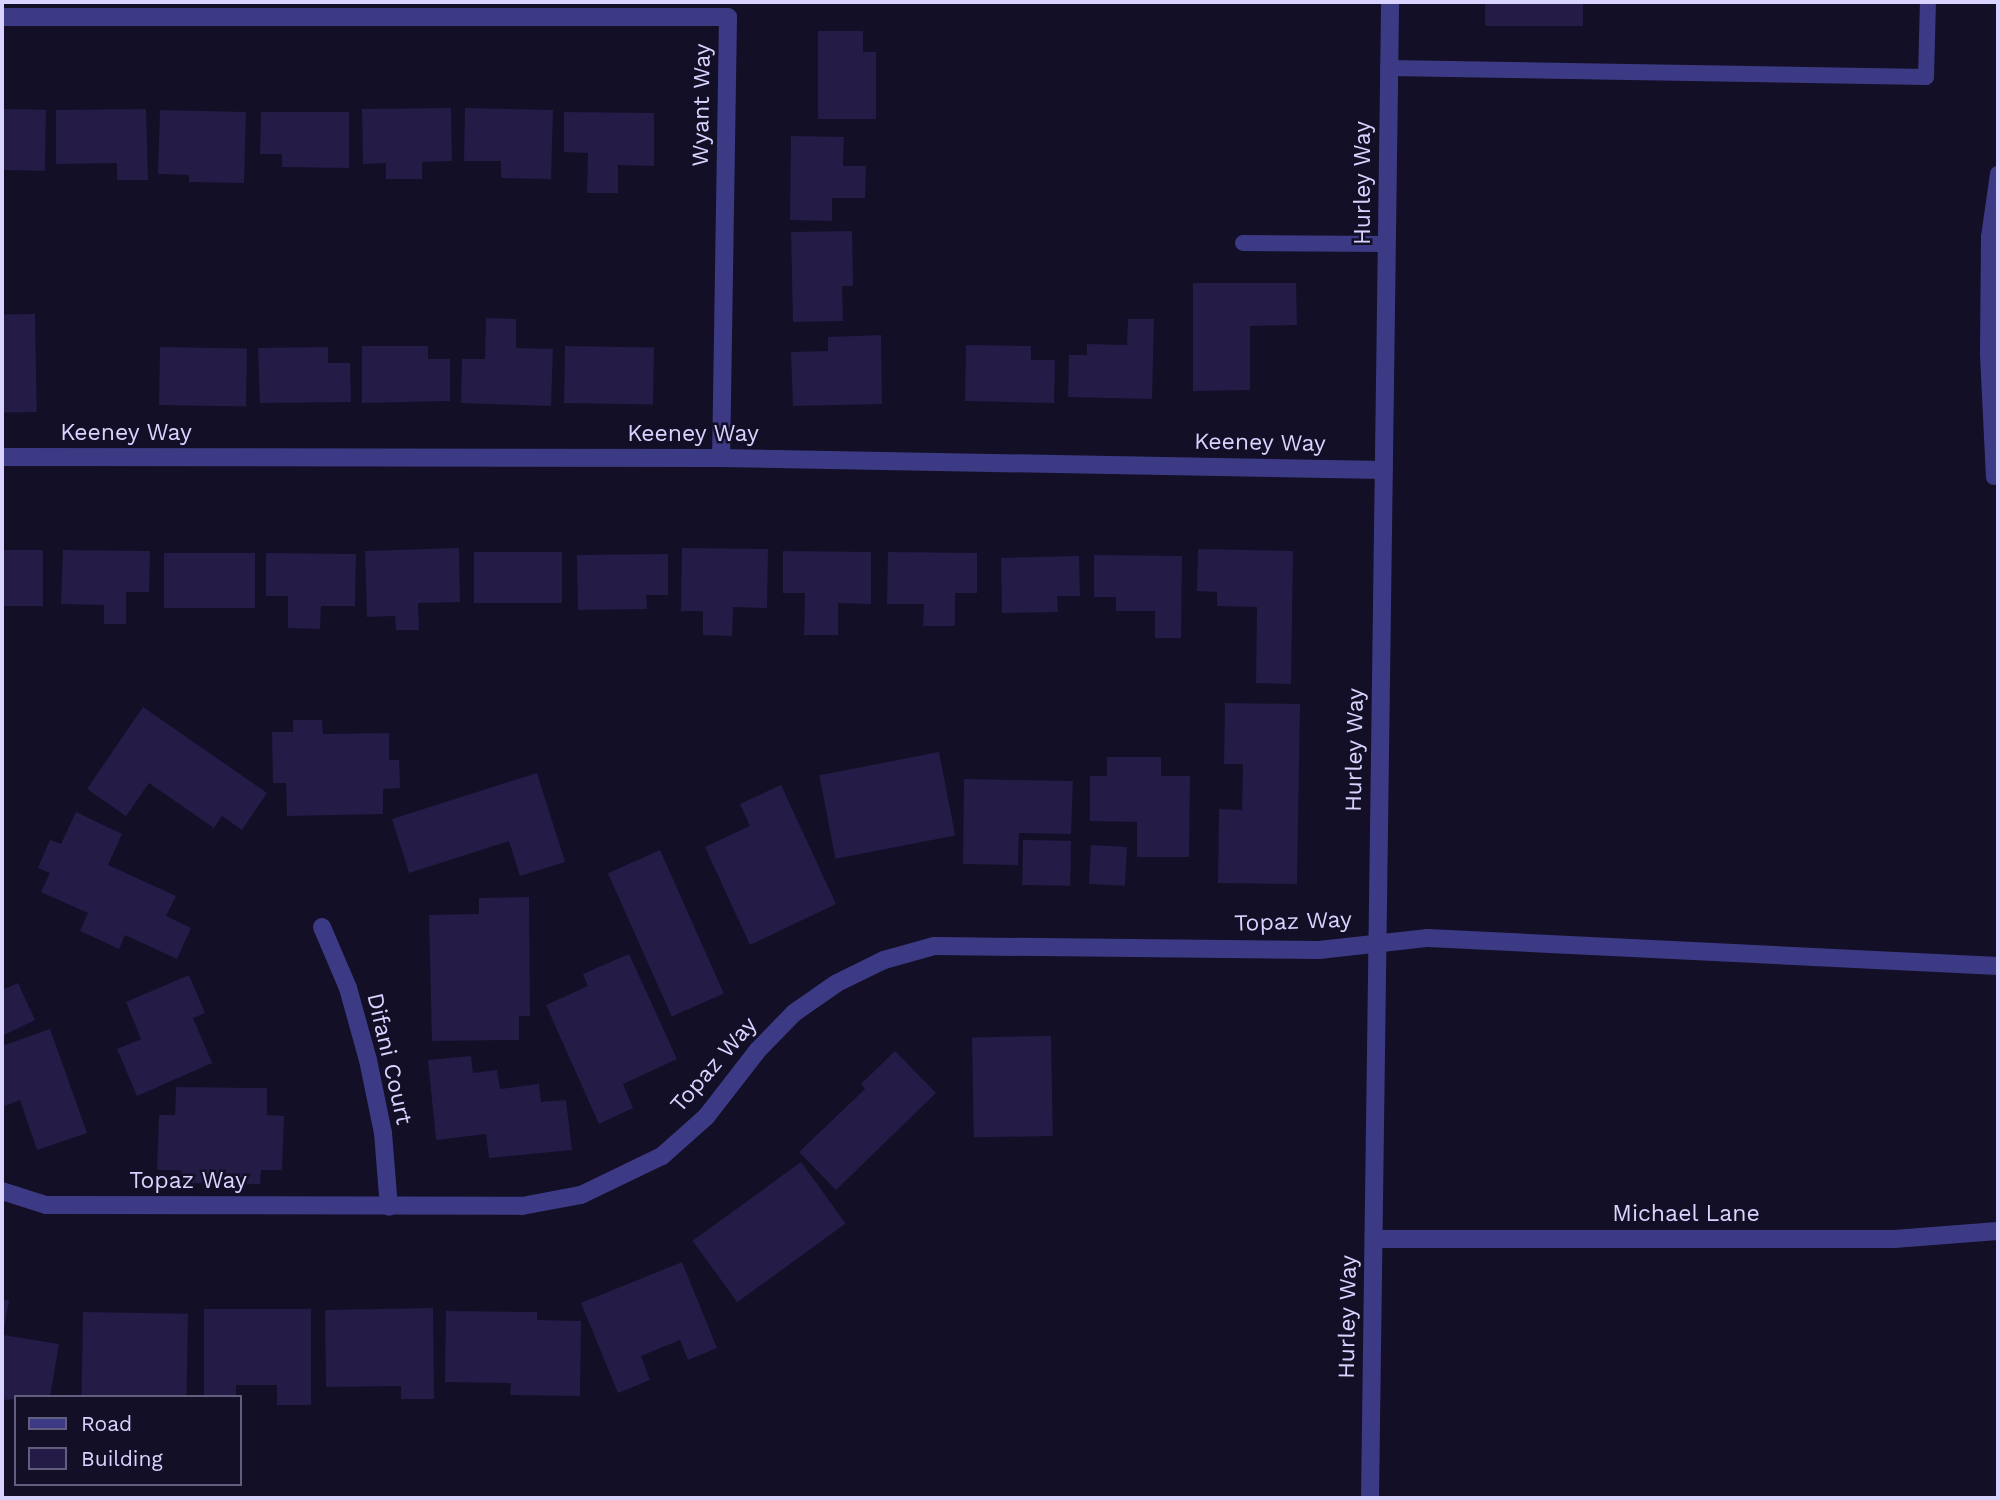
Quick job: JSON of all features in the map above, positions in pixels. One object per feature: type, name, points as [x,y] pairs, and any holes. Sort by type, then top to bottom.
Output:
[{"type":"street","name":"Hurley Way","points":[[1370,1498],[1390,2]]},
{"type":"street","name":"Wyant Way","points":[[2,16],[728,17],[721,458]]},
{"type":"street","name":"Keeney Way","points":[[2,457],[721,458],[1384,470]]},
{"type":"street","name":"Difani Court","points":[[322,926],[348,988],[369,1060],[383,1133],[389,1207]]},
{"type":"street","points":[[1377,943],[1428,938],[1998,966]]},
{"type":"street","name":"Topaz Way","points":[[2,1191],[46,1205],[522,1206],[609,1185],[662,1156],[706,1117],[758,1050],[794,1013],[837,983],[884,960],[934,946],[1319,950],[1377,943]]},
{"type":"street","name":"Michael Lane","points":[[1374,1239],[1894,1239],[1998,1231]]},
{"type":"lane","points":[[1388,68],[1926,77],[1928,2]]},
{"type":"lane","points":[[1994,477],[1988,353],[1989,237],[1998,174]]},
{"type":"lane","points":[[1243,243],[1387,244]]},
{"type":"building","points":[[1485,2],[1583,2],[1583,26],[1485,26]]},
{"type":"building","points":[[818,31],[863,31],[863,52],[876,52],[876,119],[818,119]]},
{"type":"building","points":[[451,108],[452,161],[422,162],[422,179],[386,179],[386,163],[363,164],[362,109]]},
{"type":"building","points":[[465,108],[553,110],[551,179],[501,178],[501,161],[464,161]]},
{"type":"building","points":[[2,109],[46,110],[45,171],[2,170]]},
{"type":"building","points":[[146,109],[148,180],[117,180],[117,163],[56,164],[56,110]]},
{"type":"building","points":[[160,110],[246,112],[244,183],[189,182],[189,175],[158,174]]},
{"type":"building","points":[[261,112],[349,112],[349,168],[282,167],[282,154],[260,154]]},
{"type":"building","points":[[564,112],[654,113],[654,166],[618,165],[618,193],[587,193],[588,153],[564,152]]},
{"type":"building","points":[[791,136],[844,137],[843,166],[866,166],[865,198],[832,198],[832,221],[790,220]]},
{"type":"building","points":[[852,231],[853,286],[842,286],[843,321],[793,322],[791,232]]},
{"type":"building","points":[[1193,283],[1296,283],[1297,325],[1250,326],[1250,390],[1193,391]]},
{"type":"building","points":[[35,314],[37,412],[4,413],[2,315]]},
{"type":"building","points":[[486,318],[516,319],[516,348],[553,349],[551,406],[461,403],[462,359],[485,359]]},
{"type":"building","points":[[1128,319],[1154,319],[1152,399],[1068,397],[1069,355],[1087,355],[1087,344],[1127,345]]},
{"type":"building","points":[[881,335],[882,404],[793,406],[791,352],[828,351],[828,337]]},
{"type":"building","points":[[966,345],[1031,346],[1031,360],[1055,360],[1054,403],[965,401]]},
{"type":"building","points":[[362,346],[428,346],[428,359],[450,359],[450,401],[362,403]]},
{"type":"building","points":[[565,346],[654,348],[653,405],[564,403]]},
{"type":"building","points":[[160,347],[247,349],[246,407],[159,405]]},
{"type":"building","points":[[328,347],[328,363],[350,363],[351,402],[260,403],[258,348]]},
{"type":"building","points":[[459,548],[460,602],[418,603],[419,630],[396,630],[395,616],[367,617],[365,551]]},
{"type":"building","points":[[682,548],[768,549],[767,608],[733,607],[732,636],[703,635],[703,611],[681,611]]},
{"type":"building","points":[[1198,549],[1293,551],[1291,684],[1256,683],[1257,607],[1217,606],[1217,592],[1197,591]]},
{"type":"building","points":[[2,550],[43,550],[43,606],[2,606]]},
{"type":"building","points":[[63,550],[150,551],[149,592],[126,592],[126,624],[104,624],[104,605],[61,604]]},
{"type":"building","points":[[783,551],[871,552],[871,604],[838,603],[838,635],[804,635],[805,593],[783,593]]},
{"type":"building","points":[[474,552],[562,552],[562,603],[474,603]]},
{"type":"building","points":[[888,552],[977,553],[977,593],[955,593],[955,626],[923,626],[924,604],[887,604]]},
{"type":"building","points":[[164,553],[255,553],[255,608],[164,608]]},
{"type":"building","points":[[266,553],[356,554],[355,606],[321,606],[320,629],[288,628],[288,596],[266,596]]},
{"type":"building","points":[[668,554],[668,595],[646,595],[647,609],[578,610],[577,555]]},
{"type":"building","points":[[1094,555],[1182,556],[1181,638],[1155,638],[1155,611],[1116,611],[1116,597],[1094,597]]},
{"type":"building","points":[[1079,556],[1080,596],[1057,596],[1058,612],[1002,613],[1001,558]]},
{"type":"building","points":[[1225,703],[1300,704],[1297,884],[1218,883],[1219,809],[1242,810],[1243,764],[1224,764]]},
{"type":"building","points":[[143,707],[267,793],[242,830],[222,816],[214,828],[149,783],[126,816],[87,789]]},
{"type":"building","points":[[293,720],[322,720],[323,734],[389,733],[389,760],[399,760],[400,788],[383,789],[383,814],[287,816],[286,783],[273,783],[272,732],[293,732]]},
{"type":"building","points":[[939,752],[955,835],[835,859],[819,775]]},
{"type":"building","points":[[1107,757],[1161,757],[1161,776],[1190,776],[1189,857],[1137,857],[1137,822],[1090,821],[1090,776],[1107,776]]},
{"type":"building","points":[[537,773],[565,862],[520,876],[509,841],[409,873],[392,819]]},
{"type":"building","points":[[964,779],[1073,781],[1071,834],[1019,833],[1018,865],[963,864]]},
{"type":"building","points":[[781,785],[836,904],[750,945],[705,847],[750,826],[740,804]]},
{"type":"building","points":[[76,812],[122,834],[108,865],[176,896],[166,916],[191,928],[177,959],[125,935],[119,949],[80,931],[88,913],[41,892],[50,873],[38,868],[50,840],[61,844]]},
{"type":"building","points":[[1023,840],[1071,841],[1070,886],[1022,885]]},
{"type":"building","points":[[1091,845],[1127,847],[1125,886],[1089,884]]},
{"type":"building","points":[[660,850],[724,993],[672,1017],[608,873]]},
{"type":"building","points":[[529,897],[530,1016],[519,1016],[519,1040],[432,1041],[429,915],[479,914],[479,898]]},
{"type":"building","points":[[629,954],[677,1059],[623,1084],[633,1108],[599,1124],[546,1005],[588,986],[583,974]]},
{"type":"building","points":[[189,975],[205,1013],[193,1018],[212,1063],[137,1096],[117,1049],[141,1039],[126,1002]]},
{"type":"building","points":[[18,983],[35,1020],[2,1036],[2,990]]},
{"type":"building","points":[[50,1029],[87,1133],[37,1150],[20,1100],[2,1107],[2,1046]]},
{"type":"building","points":[[1051,1036],[1053,1136],[974,1137],[972,1037]]},
{"type":"building","points":[[895,1051],[936,1093],[836,1190],[799,1152],[865,1089],[861,1084]]},
{"type":"building","points":[[471,1056],[473,1073],[497,1070],[500,1089],[539,1084],[541,1102],[566,1100],[572,1150],[489,1158],[486,1134],[436,1140],[428,1060]]},
{"type":"building","points":[[176,1087],[267,1088],[267,1115],[284,1116],[282,1170],[261,1170],[260,1184],[180,1183],[181,1170],[157,1170],[159,1115],[175,1115]]},
{"type":"building","points":[[801,1162],[846,1223],[737,1302],[693,1241]]},
{"type":"building","points":[[682,1262],[717,1348],[688,1360],[680,1340],[641,1356],[650,1380],[618,1393],[581,1303]]},
{"type":"building","points":[[2,1299],[9,1300],[3,1335],[59,1344],[50,1395],[14,1395],[14,1399],[2,1400]]},
{"type":"building","points":[[433,1308],[434,1399],[401,1399],[401,1386],[326,1387],[325,1310]]},
{"type":"building","points":[[204,1309],[311,1309],[311,1405],[277,1405],[277,1385],[236,1385],[236,1395],[204,1395]]},
{"type":"building","points":[[446,1311],[537,1312],[537,1320],[581,1321],[580,1396],[510,1395],[511,1383],[445,1382]]},
{"type":"building","points":[[83,1312],[188,1314],[187,1395],[82,1395]]}]
